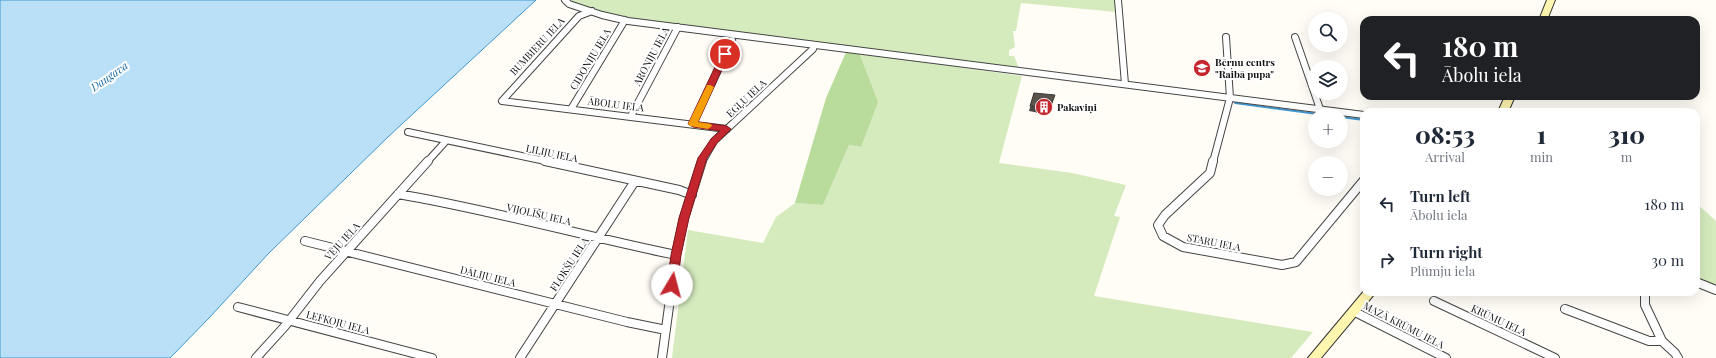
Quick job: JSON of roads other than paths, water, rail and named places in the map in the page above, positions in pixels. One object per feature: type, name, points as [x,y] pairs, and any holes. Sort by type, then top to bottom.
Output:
[{"type":"main road","points":[[1545,16],[1551,0]]},
{"type":"main road","points":[[1314,358],[1366,296]]},
{"type":"street","points":[[565,0],[569,4],[611,18],[1312,108]]},
{"type":"street","points":[[1118,0],[1125,84]]},
{"type":"street","name":"BUMBIERU IELA","points":[[502,101],[579,16],[592,11]]},
{"type":"street","name":"CIDONIJU IELA","points":[[571,109],[626,20]]},
{"type":"street","name":"ARONIJU IELA","points":[[631,116],[678,27]]},
{"type":"street","points":[[1295,37],[1320,108]]},
{"type":"street","points":[[1226,38],[1230,98]]},
{"type":"street","points":[[693,124],[732,40]]},
{"type":"street","name":"EGĻU IELA","points":[[662,358],[676,255],[684,218],[706,151],[714,141],[813,49],[814,45]]},
{"type":"street","name":"STARU IELA","points":[[1230,98],[1210,173],[1165,216],[1158,225],[1163,236],[1182,247],[1282,265],[1290,264],[1296,262],[1360,185]]},
{"type":"street","name":"ĀBOLU IELA","points":[[502,101],[507,103],[631,116],[727,129]]},
{"type":"street","points":[[1348,113],[1360,114]]},
{"type":"street","name":"LILIJU IELA","points":[[408,132],[679,190],[692,195]]},
{"type":"street","name":"VĒJU IELA","points":[[256,358],[346,251],[446,141]]},
{"type":"street","name":"FLOKŠU IELA","points":[[520,358],[635,181]]},
{"type":"street","name":"VIJOLĪŠU IELA","points":[[398,194],[432,199],[598,239],[676,255]]},
{"type":"street","name":"DĀLIJU IELA","points":[[305,241],[627,322],[666,330]]},
{"type":"street","points":[[1700,284],[1716,290]]},
{"type":"street","points":[[1645,296],[1645,305],[1662,341],[1675,353],[1678,358]]},
{"type":"street","name":"KRŪMU IELA","points":[[1434,301],[1555,358]]},
{"type":"street","name":"LEFKOJU IELA","points":[[238,307],[432,358]]},
{"type":"street","points":[[1565,309],[1649,341],[1662,341]]},
{"type":"street","name":"MAZĀ KRŪMU IELA","points":[[1353,311],[1446,358]]},
{"type":"water","name":"Daugava","points":[[0,0],[536,0],[389,136],[269,253],[170,358],[0,358]]},
{"type":"waterway","points":[[1235,103],[1308,113]]},
{"type":"waterway","points":[[1348,118],[1360,119]]},
{"type":"place","name":"Bērnu centrs \"Raibā pupa\"","points":[[1202,68]]},
{"type":"place","name":"Pakaviņi","points":[[1044,107]]}]
